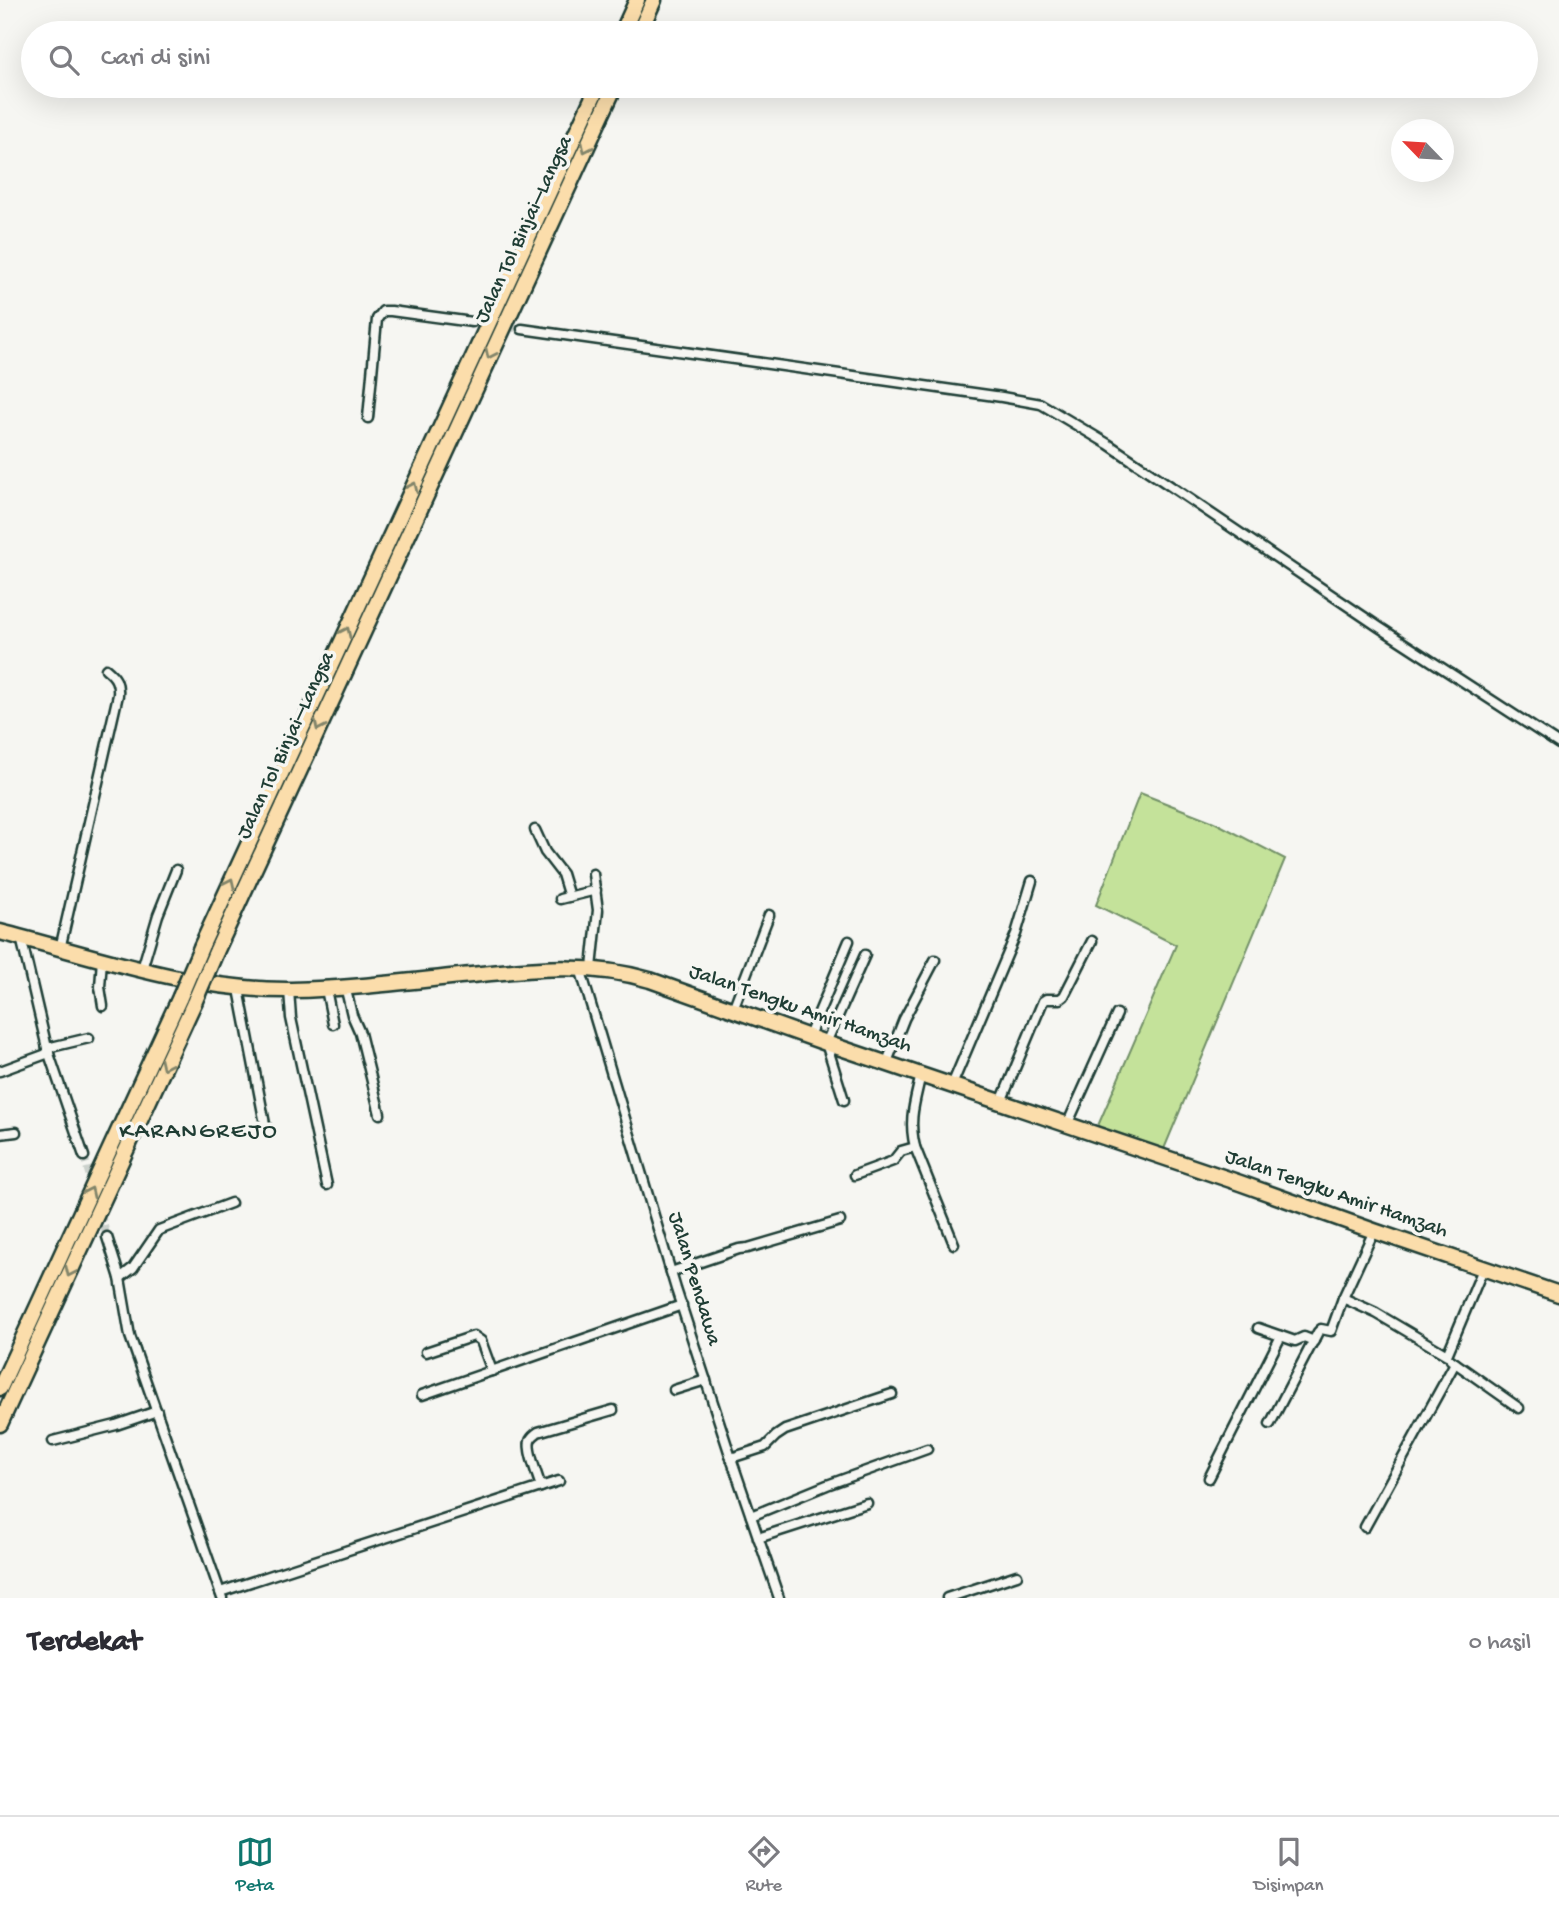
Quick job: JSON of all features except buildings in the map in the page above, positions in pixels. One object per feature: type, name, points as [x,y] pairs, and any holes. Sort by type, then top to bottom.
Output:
[{"type":"highway","points":[[628,21],[638,0]]},
{"type":"highway","points":[[644,21],[654,0]]},
{"type":"highway","name":"Jalan Tol Binjai–Langsa","points":[[0,1424],[209,948],[372,593],[384,549],[592,98]]},
{"type":"highway","name":"Jalan Tol Binjai–Langsa","points":[[372,593],[397,558],[609,98]]},
{"type":"highway","name":"Jalan Tengku Amir Hamzah","points":[[0,932],[142,969],[239,989],[326,989],[510,971],[586,968],[635,976],[1559,1294]]},
{"type":"highway","name":"Jalan Tol Binjai–Langsa","points":[[0,1388],[187,1000]]},
{"type":"street","points":[[368,418],[377,319],[383,312],[472,322]]},
{"type":"street","points":[[522,329],[1041,404],[1108,444],[1379,627],[1559,744]]},
{"type":"street","points":[[60,949],[118,695],[119,685],[106,669]]},
{"type":"street","points":[[535,830],[545,852],[562,874],[565,898],[596,890]]},
{"type":"street","points":[[142,969],[158,915],[176,870]]},
{"type":"street","points":[[586,968],[598,919],[593,874]]},
{"type":"street","points":[[952,1085],[1016,934],[1032,881]]},
{"type":"street","points":[[733,1009],[769,915]]},
{"type":"street","points":[[21,937],[48,1051],[84,1156]]},
{"type":"street","points":[[1001,1102],[1043,1001],[1064,996],[1092,940]]},
{"type":"street","points":[[809,1036],[849,941]]},
{"type":"street","points":[[844,1100],[826,1043],[865,955]]},
{"type":"street","points":[[102,958],[100,987],[103,1006]]},
{"type":"street","points":[[887,1062],[904,1019],[935,960]]},
{"type":"street","name":"Jalan Pendawa","points":[[586,968],[671,1272],[779,1598]]},
{"type":"street","points":[[345,986],[380,1114]]},
{"type":"street","points":[[239,989],[265,1124]]},
{"type":"street","points":[[326,989],[333,1024]]},
{"type":"street","points":[[289,990],[291,1018],[327,1185]]},
{"type":"street","points":[[1067,1125],[1117,1014]]},
{"type":"street","points":[[0,1071],[89,1038]]},
{"type":"street","points":[[920,1074],[911,1125],[915,1147],[954,1244]]},
{"type":"street","points":[[0,1134],[16,1132]]},
{"type":"street","points":[[855,1175],[893,1161],[901,1151],[915,1147]]},
{"type":"street","points":[[120,1278],[134,1269],[159,1230],[231,1203]]},
{"type":"street","points":[[671,1272],[739,1249],[840,1221]]},
{"type":"street","points":[[1270,1424],[1320,1329],[1331,1331],[1374,1231]]},
{"type":"street","points":[[107,1237],[120,1278],[130,1336],[221,1595],[559,1481]]},
{"type":"street","points":[[1447,1355],[1483,1269]]},
{"type":"street","points":[[1343,1298],[1376,1313],[1447,1355],[1519,1408]]},
{"type":"street","points":[[422,1395],[682,1305]]},
{"type":"street","points":[[1258,1328],[1296,1341],[1304,1337],[1314,1341]]},
{"type":"street","points":[[426,1352],[474,1336],[481,1341],[492,1371]]},
{"type":"street","points":[[1209,1478],[1281,1336]]},
{"type":"street","points":[[1365,1527],[1455,1363]]},
{"type":"street","points":[[674,1390],[706,1380]]},
{"type":"street","points":[[731,1458],[765,1447],[785,1430],[892,1394]]},
{"type":"street","points":[[541,1487],[531,1452],[530,1441],[533,1436],[538,1432],[613,1410]]},
{"type":"street","points":[[53,1441],[157,1411]]},
{"type":"street","points":[[751,1516],[827,1485],[927,1450]]},
{"type":"street","points":[[758,1538],[867,1503]]},
{"type":"street","points":[[947,1598],[1017,1575]]},
{"type":"green space","points":[[1140,793],[1214,822],[1285,859],[1164,1149],[1097,1128],[1176,945],[1096,905]]},
{"type":"tunnel","points":[[472,322],[522,329]]},
{"type":"tunnel","points":[[84,1156],[107,1237]]},
{"type":"district","name":"KARANGREJO","points":[[199,1132]]}]
